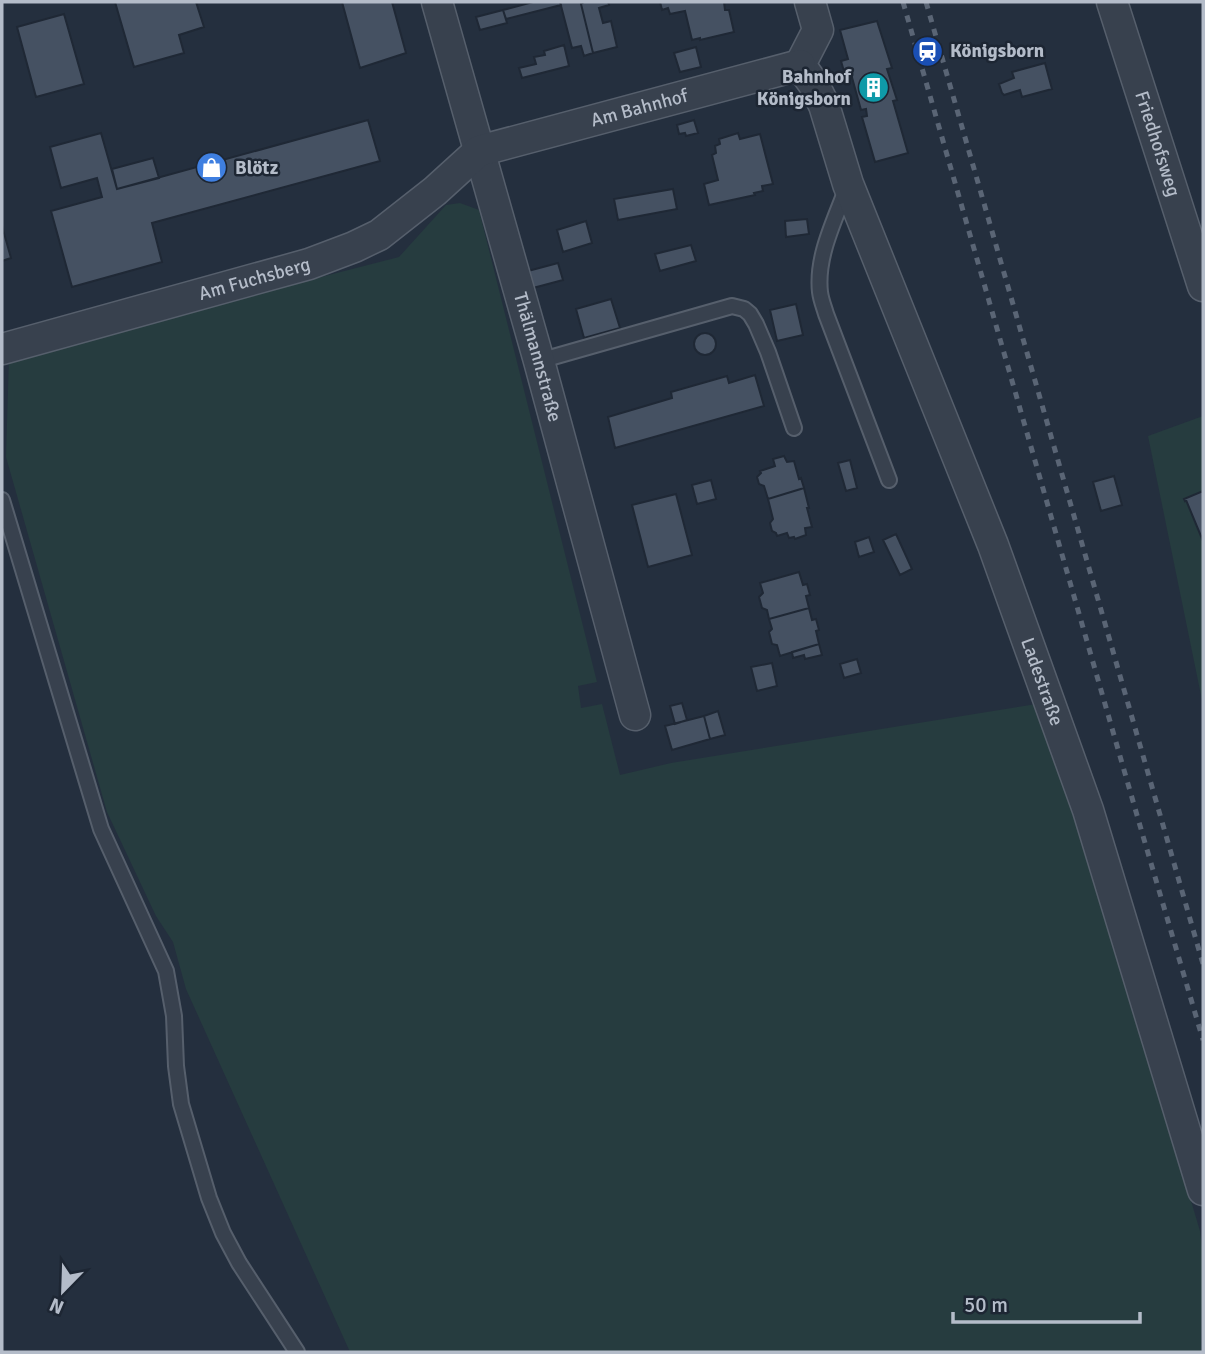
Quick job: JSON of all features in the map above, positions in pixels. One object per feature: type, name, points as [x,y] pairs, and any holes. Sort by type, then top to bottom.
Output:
[{"type":"street","name":"Thälmannstraße","points":[[437,2],[539,361],[635,715]]},
{"type":"street","points":[[810,2],[818,30],[800,65],[824,105],[848,184]]},
{"type":"street","name":"Friedhofsweg","points":[[1112,2],[1203,286]]},
{"type":"street","name":"Am Bahnhof","points":[[479,151],[800,65]]},
{"type":"street","name":"Am Fuchsberg","points":[[2,349],[309,264],[354,247],[379,235],[406,215],[479,151]]},
{"type":"street","name":"Ladestraße","points":[[848,184],[993,545],[1084,797],[1203,1190]]},
{"type":"lane","points":[[848,184],[821,262],[820,295],[889,480]]},
{"type":"lane","points":[[539,361],[732,306],[739,307],[750,314],[756,324],[794,428]]},
{"type":"lane","points":[[2,500],[101,829],[166,971],[174,1016],[181,1104],[209,1198],[239,1263],[297,1352]]},
{"type":"green space","points":[[460,203],[479,210],[597,682],[578,686],[581,708],[602,704],[620,775],[671,763],[1043,703],[1200,1231],[1203,1255],[1201,1352],[350,1352],[186,989],[173,942],[156,916],[107,812],[6,457],[9,357],[399,257],[446,205]]},
{"type":"green space","points":[[1203,416],[1203,705],[1148,436]]},
{"type":"building","points":[[115,2],[196,2],[204,27],[179,35],[184,53],[134,67]]},
{"type":"building","points":[[342,2],[392,2],[406,53],[360,68]]},
{"type":"building","points":[[533,2],[560,2],[561,5],[506,19],[503,10]]},
{"type":"building","points":[[560,2],[584,2],[581,4],[593,53],[584,56],[581,46],[572,48]]},
{"type":"building","points":[[608,2],[609,5],[599,8],[603,23],[611,21],[617,47],[593,53],[581,4]]},
{"type":"building","points":[[660,2],[724,2],[725,10],[729,10],[734,32],[692,40],[685,11],[670,14],[668,8],[662,10]]},
{"type":"building","points":[[503,10],[507,23],[480,30],[476,17]]},
{"type":"building","points":[[64,14],[84,84],[36,97],[17,27]]},
{"type":"building","name":"Bahnhof Königsborn","points":[[877,21],[892,68],[887,69],[897,100],[893,101],[908,153],[875,162],[862,117],[867,116],[866,109],[861,110],[851,74],[845,75],[841,61],[848,59],[840,30]]},
{"type":"building","points":[[564,45],[569,66],[522,78],[519,68],[536,64],[534,57],[545,55],[544,51]]},
{"type":"building","points":[[696,47],[701,67],[680,72],[674,53]]},
{"type":"building","points":[[1045,63],[1052,89],[1022,97],[1020,90],[1004,95],[1002,93],[999,84],[1014,78],[1012,72]]},
{"type":"building","points":[[368,120],[380,161],[152,223],[162,262],[72,287],[51,211],[102,197],[97,178],[61,188],[50,147],[101,133],[117,189]]},
{"type":"building","points":[[694,120],[698,133],[686,136],[685,133],[679,134],[677,125]]},
{"type":"building","points":[[738,133],[740,139],[760,134],[773,184],[762,186],[763,191],[754,193],[755,195],[709,205],[704,184],[718,180],[712,155],[716,153],[715,146],[720,144],[719,139]]},
{"type":"building","points":[[153,158],[159,178],[117,189],[112,169]]},
{"type":"building","points":[[673,189],[677,209],[618,220],[614,199]]},
{"type":"building","points":[[807,219],[809,234],[786,237],[785,221]]},
{"type":"building","points":[[586,221],[592,243],[563,252],[557,230]]},
{"type":"building","points":[[2,226],[11,258],[2,261]]},
{"type":"building","points":[[691,245],[696,261],[660,271],[655,254]]},
{"type":"building","points":[[558,263],[563,280],[533,288],[528,271]]},
{"type":"building","points":[[611,299],[620,328],[584,338],[576,309]]},
{"type":"building","points":[[796,304],[803,335],[777,341],[770,310]]},
{"type":"building","points":[[705,333],[713,336],[716,344],[713,352],[705,355],[697,352],[694,344],[697,336]]},
{"type":"building","points":[[755,375],[764,406],[615,448],[608,417],[672,398],[671,392],[727,376],[729,383]]},
{"type":"building","points":[[784,456],[787,462],[794,461],[804,488],[768,499],[764,486],[759,484],[757,477],[760,471],[775,466],[773,459]]},
{"type":"building","points":[[850,460],[857,488],[846,491],[838,463]]},
{"type":"building","points":[[1114,476],[1122,505],[1101,511],[1093,482]]},
{"type":"building","points":[[711,480],[716,499],[697,504],[692,485]]},
{"type":"building","points":[[804,488],[812,527],[805,528],[806,535],[795,539],[789,538],[787,533],[777,536],[770,523],[773,519],[768,499]]},
{"type":"building","points":[[1203,491],[1203,541],[1184,499]]},
{"type":"building","points":[[676,494],[692,555],[648,567],[632,505]]},
{"type":"building","points":[[896,534],[912,569],[900,575],[883,540]]},
{"type":"building","points":[[869,537],[874,552],[859,557],[855,542]]},
{"type":"building","points":[[799,572],[803,585],[807,584],[809,608],[769,619],[759,597],[763,593],[760,583]]},
{"type":"building","points":[[809,608],[812,620],[816,619],[819,644],[780,656],[777,645],[772,644],[769,619]]},
{"type":"building","points":[[819,644],[822,655],[805,659],[804,655],[793,658],[792,652]]},
{"type":"building","points":[[857,659],[861,673],[844,678],[840,664]]},
{"type":"building","points":[[772,663],[777,686],[757,691],[751,667]]},
{"type":"building","points":[[682,703],[687,720],[675,724],[670,706]]},
{"type":"building","points":[[718,711],[725,735],[710,739],[704,716]]},
{"type":"building","points":[[704,716],[710,739],[672,750],[665,726]]},
{"type":"railway","points":[[903,2],[1203,1040]]},
{"type":"railway","points":[[926,2],[1203,964]]},
{"type":"place","name":"Königsborn","points":[[927,51]]},
{"type":"place","name":"Bahnhof Königsborn","points":[[874,88]]},
{"type":"place","name":"Blötz","points":[[212,168]]}]
